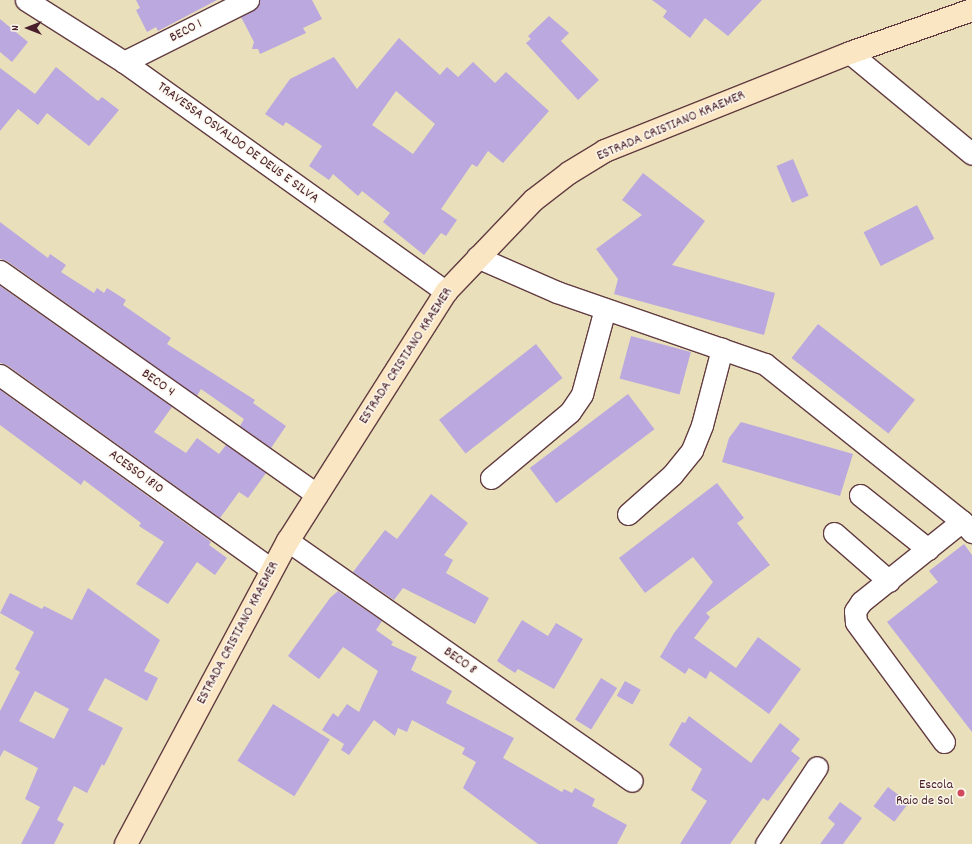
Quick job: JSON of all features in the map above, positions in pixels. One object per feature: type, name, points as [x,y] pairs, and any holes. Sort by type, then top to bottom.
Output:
[{"type":"main road","name":"ESTRADA CRISTIANO KRAEMER","points":[[126,844],[271,569],[317,495],[446,292],[477,257],[534,200],[569,174],[605,151],[850,53],[972,10]]},
{"type":"street","name":"TRAVESSA OSVALDO DE DEUS E SILVA","points":[[26,0],[124,62],[446,292]]},
{"type":"street","name":"BECO 1","points":[[124,62],[248,0]]},
{"type":"street","points":[[850,53],[972,154]]},
{"type":"street","points":[[477,257],[557,292],[765,364],[967,527],[928,549],[861,602],[855,611],[856,622],[944,742]]},
{"type":"street","name":"BECO 4","points":[[0,271],[317,495]]},
{"type":"street","points":[[491,478],[570,412],[582,394],[605,309]]},
{"type":"street","points":[[628,514],[672,475],[692,450],[702,425],[722,349]]},
{"type":"street","name":"ACESSO 1810","points":[[0,375],[271,569]]},
{"type":"street","points":[[860,495],[928,549]]},
{"type":"street","points":[[834,533],[888,581]]},
{"type":"street","name":"BECO 8","points":[[288,541],[632,781]]},
{"type":"street","points":[[766,844],[817,767]]},
{"type":"building","points":[[136,0],[217,0],[158,31],[156,27],[147,32],[136,10],[140,8]]},
{"type":"building","points":[[260,0],[312,0],[322,19],[303,28],[306,33],[260,54],[258,49],[252,49],[254,42],[241,17],[258,7]]},
{"type":"building","points":[[652,0],[762,0],[728,36],[705,18],[690,38],[663,17],[667,11]]},
{"type":"building","points":[[549,16],[569,33],[561,41],[599,80],[578,100],[526,43],[531,39],[528,36]]},
{"type":"building","points":[[0,19],[28,42],[12,62],[0,52]]},
{"type":"building","points":[[399,38],[440,75],[447,67],[458,77],[473,62],[495,83],[506,72],[549,111],[503,163],[488,151],[477,167],[472,164],[441,209],[457,220],[446,236],[441,233],[424,255],[383,222],[390,213],[362,191],[358,196],[333,174],[329,180],[309,166],[322,146],[286,122],[283,126],[265,114],[290,79],[334,57],[357,89]],"holes":[[[396,91],[435,124],[413,154],[372,125]]]},
{"type":"building","points":[[56,67],[98,101],[102,97],[119,110],[89,146],[47,113],[38,125],[18,109],[0,131],[0,68],[35,94]]},
{"type":"building","points":[[793,159],[809,196],[792,203],[776,166]]},
{"type":"building","points":[[643,173],[705,221],[672,265],[775,293],[764,335],[614,294],[618,279],[596,249],[642,215],[622,200]]},
{"type":"building","points":[[917,205],[934,239],[881,266],[864,232]]},
{"type":"building","points":[[0,222],[48,258],[50,254],[66,265],[61,272],[94,293],[97,288],[104,293],[107,288],[126,300],[123,305],[171,338],[167,344],[255,400],[253,403],[286,426],[271,448],[240,426],[244,419],[201,389],[197,396],[7,261],[0,259]]},
{"type":"building","points":[[0,286],[172,407],[154,432],[186,453],[197,438],[219,454],[226,445],[266,473],[248,498],[239,492],[220,518],[7,365],[0,363]]},
{"type":"building","points":[[818,324],[915,400],[888,434],[792,358]]},
{"type":"building","points":[[631,336],[691,352],[679,395],[620,379]]},
{"type":"building","points":[[536,344],[562,378],[466,454],[439,420]]},
{"type":"building","points":[[0,390],[211,542],[209,545],[227,558],[215,575],[197,562],[168,604],[136,584],[164,542],[139,526],[141,523],[84,480],[81,485],[0,425]]},
{"type":"building","points":[[628,394],[654,429],[556,503],[530,468]]},
{"type":"building","points":[[741,422],[853,454],[840,496],[722,462],[729,438]]},
{"type":"building","points":[[717,483],[744,518],[737,523],[770,565],[706,613],[710,617],[694,638],[736,668],[758,637],[801,669],[769,714],[710,671],[706,679],[689,668],[685,674],[660,657],[674,633],[713,582],[693,557],[645,593],[619,558]]},
{"type":"building","points":[[431,494],[468,523],[444,555],[453,560],[446,573],[489,598],[475,624],[403,588],[394,600],[353,572],[385,530],[397,539]]},
{"type":"building","points":[[964,544],[972,555],[972,732],[887,622],[938,582],[929,571]]},
{"type":"building","points":[[88,588],[160,640],[144,671],[158,678],[147,701],[105,678],[88,710],[123,728],[104,766],[102,764],[87,793],[74,786],[57,820],[64,824],[54,844],[21,844],[40,807],[25,799],[38,768],[4,750],[0,757],[0,711],[20,672],[15,669],[34,632],[0,613],[10,593],[42,609],[44,606],[72,620]],"holes":[[[35,691],[69,709],[54,739],[19,721]]]},
{"type":"building","points":[[338,591],[382,621],[376,630],[393,642],[391,645],[417,657],[411,670],[452,691],[446,703],[514,738],[503,758],[562,792],[564,789],[572,793],[575,788],[595,799],[592,806],[627,825],[617,844],[538,844],[463,788],[476,762],[462,754],[465,748],[412,720],[407,732],[398,728],[395,736],[374,720],[349,755],[341,750],[344,744],[322,730],[333,713],[338,717],[347,704],[359,712],[378,671],[343,647],[319,679],[288,656],[330,598]]},
{"type":"building","points":[[522,620],[548,636],[556,623],[583,639],[554,689],[518,669],[515,673],[497,661]]},
{"type":"building","points":[[601,678],[617,688],[591,730],[575,720]]},
{"type":"building","points":[[625,681],[641,690],[633,705],[617,696]]},
{"type":"building","points":[[273,704],[330,740],[294,796],[237,761]]},
{"type":"building","points":[[689,716],[751,763],[780,723],[800,739],[791,751],[800,758],[768,801],[763,798],[730,844],[680,844],[707,801],[691,790],[702,769],[669,745],[682,722],[685,723]]},
{"type":"building","points":[[888,787],[909,803],[894,822],[874,806]]},
{"type":"building","points":[[840,802],[862,818],[843,844],[820,844],[835,824],[828,818]]},
{"type":"place","name":"Escola Raio de Sol","points":[[961,793]]}]
